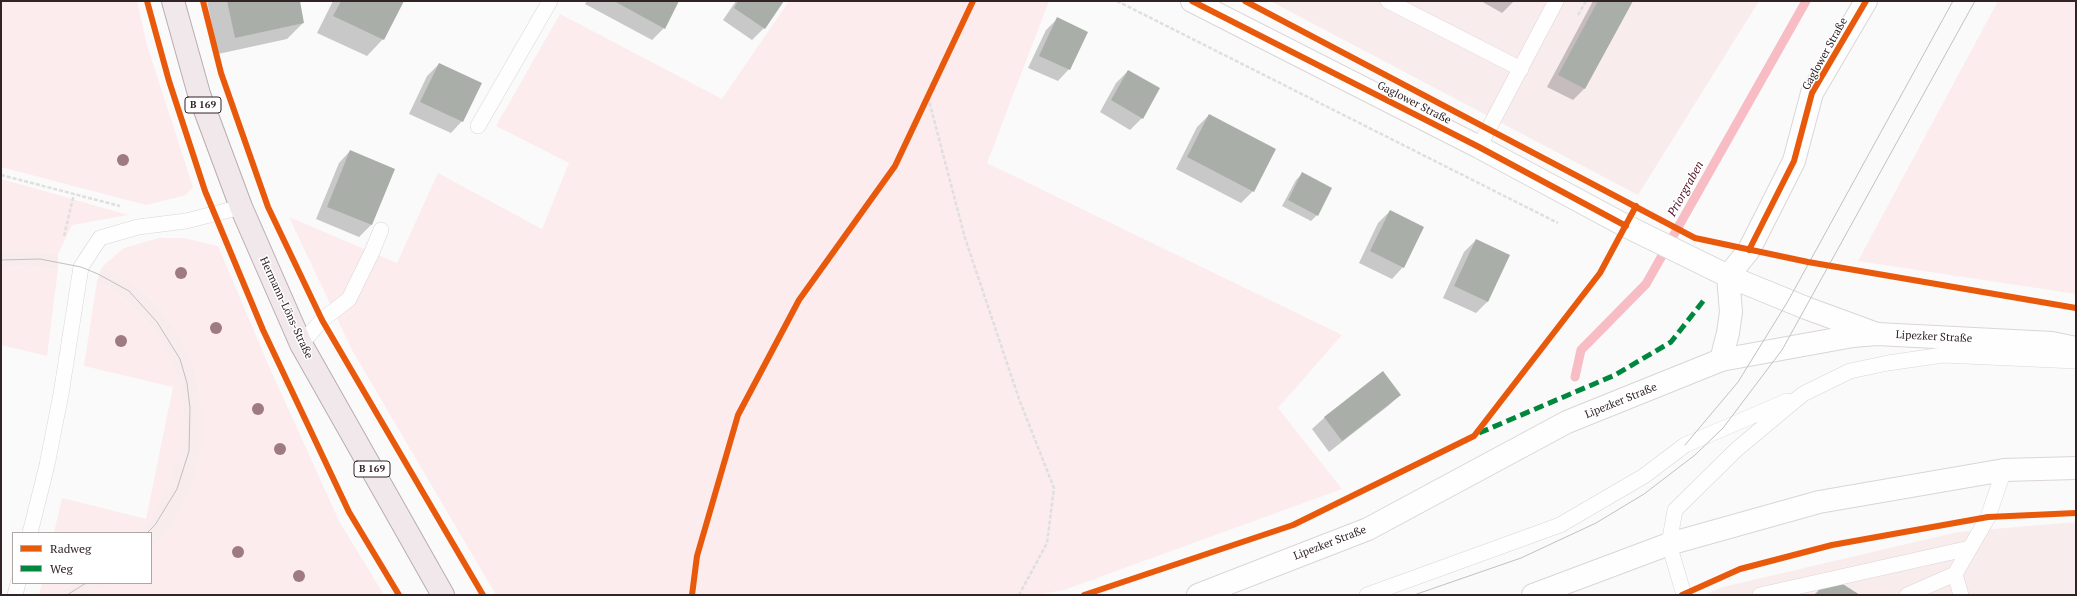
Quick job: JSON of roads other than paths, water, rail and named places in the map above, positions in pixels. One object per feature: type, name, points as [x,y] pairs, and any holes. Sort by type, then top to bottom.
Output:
[{"type":"main road","name":"Hermann-Löns-Straße","points":[[173,1],[199,94],[241,207],[301,344],[443,595]]},
{"type":"main road","name":"Gaglower Straße","points":[[1192,1],[1701,263],[1728,276],[1806,308],[1877,334]]},
{"type":"main road","name":"Gaglower Straße","points":[[1728,276],[1749,250],[1794,161],[1812,93],[1866,1]]},
{"type":"main road","points":[[1721,360],[1728,333],[1731,312],[1728,276]]},
{"type":"main road","name":"Lipezker Straße","points":[[1198,595],[1368,529],[1567,422],[1721,360],[1853,336],[1877,334],[2052,343],[2076,348]]},
{"type":"main road","points":[[1533,595],[1669,544],[1819,502],[2004,470],[2076,468]]},
{"type":"lane","points":[[478,126],[550,1]]},
{"type":"lane","points":[[1388,1],[1520,69]]},
{"type":"lane","points":[[1478,147],[1556,1]]},
{"type":"lane","points":[[30,532],[47,465],[61,394],[80,267],[100,238],[138,227],[186,221],[241,207]]},
{"type":"lane","points":[[301,344],[322,320],[348,299],[372,252],[381,230]]},
{"type":"lane","points":[[1367,595],[1560,525],[1644,476],[1685,444],[1803,394],[1850,371],[1888,363],[1942,355],[2076,361]]},
{"type":"lane","points":[[1684,595],[1669,544],[1675,510],[1737,449],[1803,394]]},
{"type":"lane","points":[[1907,595],[1955,574],[1988,517],[2004,470]]},
{"type":"lane","points":[[1760,595],[1970,548]]},
{"type":"lane","points":[[1955,574],[1961,595]]},
{"type":"lane","points":[[15,595],[18,584]]},
{"type":"waterway","name":"Priorgraben","points":[[1575,377],[1581,350],[1646,284],[1806,1]]},
{"type":"tram line","points":[[1685,445],[1738,382],[1788,301],[1953,1]]},
{"type":"tram line","points":[[1414,595],[1521,558],[1596,523],[1644,494],[1695,455],[1723,428],[1782,350],[1975,1]]},
{"type":"tram line","points":[[1,260],[40,259],[81,267],[98,274],[129,291],[157,322],[180,359],[187,383],[190,408],[189,451],[177,489],[155,525],[148,532]]},
{"type":"tram line","points":[[67,595],[84,584]]}]
